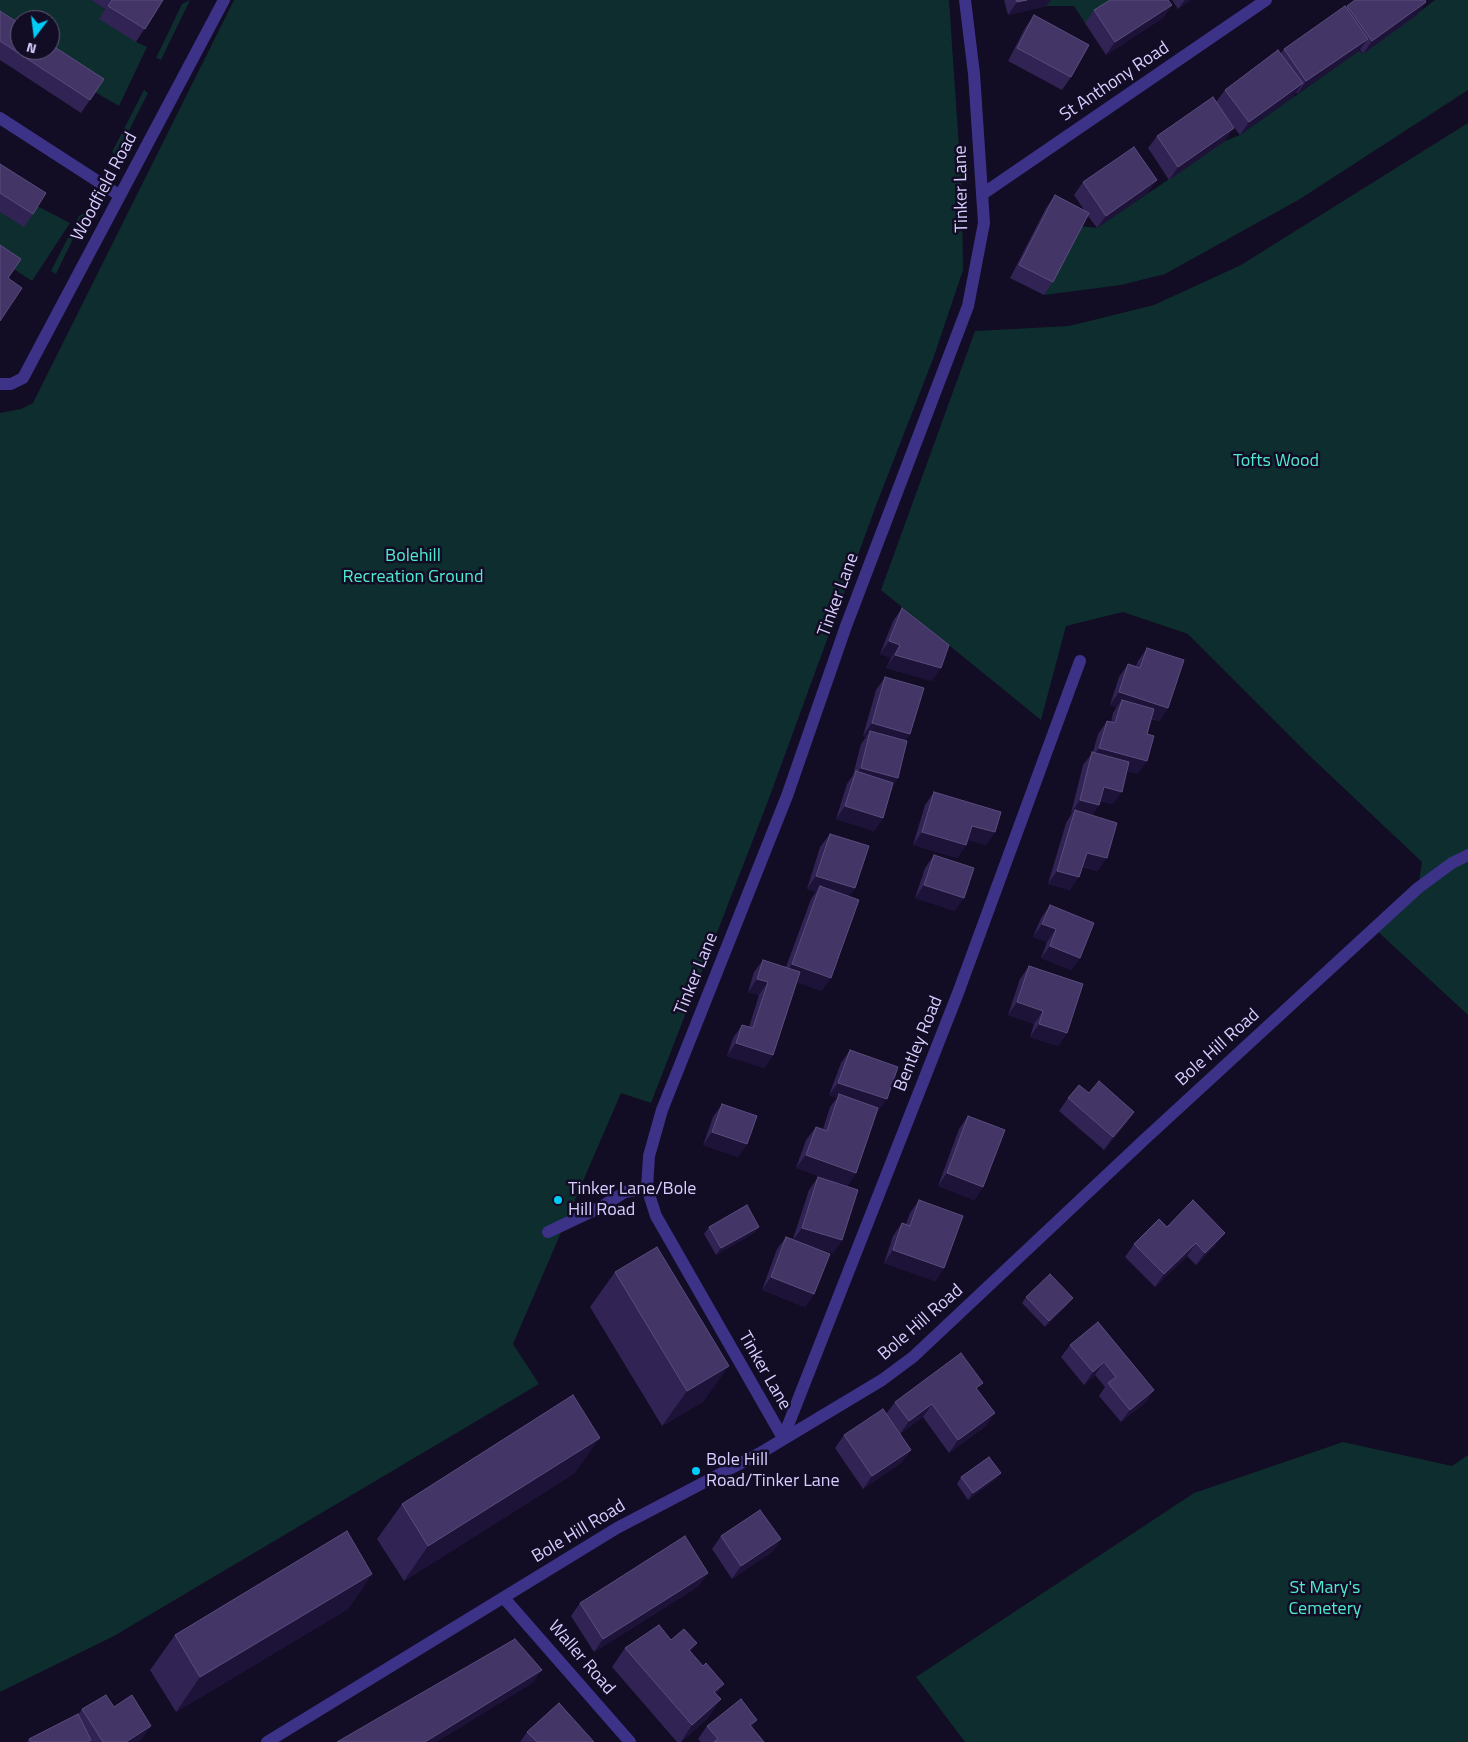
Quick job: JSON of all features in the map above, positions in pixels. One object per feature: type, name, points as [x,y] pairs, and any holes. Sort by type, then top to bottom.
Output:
[{"type":"street","name":"Woodfield Road","points":[[6,384],[23,378],[224,0]]},
{"type":"street","name":"Tinker Lane","points":[[783,1438],[673,1249],[656,1216],[647,1188],[648,1156],[662,1110],[787,796],[846,626],[968,306],[984,223],[984,192],[965,0]]},
{"type":"street","name":"St Anthony Road","points":[[984,192],[1266,0]]},
{"type":"street","points":[[0,118],[119,195]]},
{"type":"street","name":"Bentley Road","points":[[783,1438],[958,993],[1080,661]]},
{"type":"street","name":"Bole Hill Road","points":[[267,1742],[617,1528],[762,1452],[882,1380],[913,1357],[1144,1139],[1418,888],[1452,863],[1468,855]]},
{"type":"street","points":[[548,1232],[601,1207],[625,1192],[647,1188]]},
{"type":"street","name":"Waller Road","points":[[504,1598],[630,1742]]},
{"type":"green space","points":[[0,0],[91,0],[105,9],[136,42],[147,47],[119,106],[95,92],[60,59],[60,10],[10,10],[10,36],[0,30]]},
{"type":"green space","points":[[190,0],[161,60],[156,58],[182,4]]},
{"type":"green space","name":"Bolehill Recreation Ground","points":[[234,0],[949,0],[962,192],[963,270],[933,359],[877,503],[768,801],[651,1103],[621,1093],[513,1344],[539,1384],[114,1636],[0,1692],[0,413],[21,409],[33,403]]},
{"type":"green space","points":[[1045,0],[1121,0],[1085,23],[1074,6],[1046,6]]},
{"type":"green space","points":[[1435,0],[1468,0],[1468,90],[1300,199],[1165,274],[1121,285],[1044,295],[1080,226],[1097,228],[1225,141],[1240,135],[1359,51],[1363,54]]},
{"type":"green space","points":[[144,90],[148,93],[116,156],[112,152]]},
{"type":"green space","name":"Tofts Wood","points":[[1468,123],[1468,1015],[1375,929],[1418,888],[1422,862],[1313,759],[1188,634],[1123,612],[1066,626],[1041,720],[881,590],[975,331],[1069,326],[1154,305],[1241,265]]},
{"type":"green space","points":[[37,206],[70,223],[32,281],[0,260],[0,212]]},
{"type":"green space","points":[[86,212],[56,274],[51,271],[79,216]]},
{"type":"green space","name":"St Mary's Cemetery","points":[[1343,1442],[1452,1466],[1468,1455],[1468,1742],[965,1742],[916,1677],[1194,1493]]},
{"type":"building","points":[[112,0],[163,0],[145,29],[108,6]]},
{"type":"building","points":[[1110,0],[1168,0],[1172,5],[1115,42],[1094,10]]},
{"type":"building","points":[[1355,0],[1425,0],[1426,2],[1372,41],[1347,6]]},
{"type":"building","points":[[1345,6],[1368,39],[1306,81],[1284,49]]},
{"type":"building","points":[[0,11],[10,18],[10,48],[0,41]]},
{"type":"building","points":[[1034,15],[1089,45],[1071,77],[1017,48]]},
{"type":"building","points":[[60,50],[104,79],[90,100],[29,60],[60,60]]},
{"type":"building","points":[[1278,50],[1303,83],[1249,122],[1225,90]]},
{"type":"building","points":[[1213,97],[1234,128],[1178,167],[1157,136]]},
{"type":"building","points":[[1134,147],[1157,180],[1106,216],[1083,182]]},
{"type":"building","points":[[0,164],[46,193],[33,214],[0,193]]},
{"type":"building","points":[[1055,195],[1089,213],[1053,282],[1019,265]]},
{"type":"building","points":[[0,245],[21,259],[8,278],[22,288],[0,321]]},
{"type":"building","points":[[902,608],[949,645],[941,668],[895,655],[900,645],[889,641]]},
{"type":"building","points":[[1147,648],[1184,660],[1168,708],[1119,692],[1128,664],[1140,668]]},
{"type":"building","points":[[885,677],[924,688],[910,734],[872,723]]},
{"type":"building","points":[[1122,700],[1154,709],[1147,734],[1154,736],[1147,761],[1099,748],[1107,721],[1115,723]]},
{"type":"building","points":[[870,731],[907,741],[898,778],[861,768]]},
{"type":"building","points":[[1092,752],[1129,762],[1122,792],[1104,787],[1099,805],[1080,800]]},
{"type":"building","points":[[856,771],[893,783],[883,818],[845,806]]},
{"type":"building","points":[[934,792],[1001,812],[995,832],[972,826],[966,845],[922,832]]},
{"type":"building","points":[[1075,810],[1117,823],[1107,858],[1087,853],[1079,877],[1057,871]]},
{"type":"building","points":[[830,834],[869,846],[855,888],[816,876]]},
{"type":"building","points":[[934,855],[974,868],[964,898],[924,885]]},
{"type":"building","points":[[820,886],[859,900],[831,978],[792,964]]},
{"type":"building","points":[[1050,905],[1094,923],[1080,958],[1050,946],[1056,929],[1042,924]]},
{"type":"building","points":[[763,960],[800,972],[773,1055],[736,1043],[742,1025],[753,1028],[768,982],[757,979]]},
{"type":"building","points":[[1029,966],[1083,984],[1067,1033],[1039,1024],[1043,1011],[1017,1002]]},
{"type":"building","points":[[850,1050],[898,1067],[887,1099],[838,1083]]},
{"type":"building","points":[[1099,1081],[1134,1112],[1113,1137],[1068,1098],[1079,1085],[1089,1093]]},
{"type":"building","points":[[839,1094],[878,1108],[856,1173],[806,1155],[816,1127],[827,1131]]},
{"type":"building","points":[[722,1104],[757,1116],[747,1144],[712,1132]]},
{"type":"building","points":[[968,1116],[1005,1130],[983,1187],[947,1173]]},
{"type":"building","points":[[818,1177],[858,1190],[842,1240],[802,1228]]},
{"type":"building","points":[[919,1200],[963,1216],[944,1268],[893,1250],[902,1223],[910,1226]]},
{"type":"building","points":[[1193,1200],[1225,1233],[1205,1253],[1196,1243],[1164,1274],[1134,1244],[1159,1219],[1167,1227]]},
{"type":"building","points":[[747,1205],[759,1227],[721,1248],[709,1227]]},
{"type":"building","points":[[786,1237],[830,1254],[814,1294],[771,1277]]},
{"type":"building","points":[[657,1247],[729,1366],[687,1391],[615,1272]]},
{"type":"building","points":[[1050,1274],[1073,1298],[1049,1321],[1026,1297]]},
{"type":"building","points":[[1098,1322],[1154,1390],[1130,1410],[1108,1383],[1116,1377],[1104,1362],[1093,1372],[1070,1345]]},
{"type":"building","points":[[961,1353],[983,1383],[976,1388],[995,1413],[958,1440],[932,1404],[909,1421],[895,1402]]},
{"type":"building","points":[[573,1395],[600,1438],[428,1546],[402,1504]]},
{"type":"building","points":[[883,1409],[911,1450],[872,1476],[844,1435]]},
{"type":"building","points":[[989,1457],[1001,1473],[973,1493],[961,1477]]},
{"type":"building","points":[[760,1510],[781,1539],[741,1566],[721,1536]]},
{"type":"building","points":[[347,1531],[372,1574],[200,1677],[175,1635]]},
{"type":"building","points":[[685,1536],[708,1573],[603,1639],[580,1603]]},
{"type":"building","points":[[659,1625],[671,1640],[684,1629],[697,1643],[689,1650],[703,1666],[706,1663],[724,1684],[714,1692],[721,1699],[692,1725],[625,1648]]},
{"type":"building","points":[[515,1639],[542,1670],[425,1742],[337,1742]]},
{"type":"building","points":[[106,1695],[114,1707],[132,1695],[151,1726],[126,1742],[103,1742],[82,1709]]},
{"type":"building","points":[[741,1699],[757,1720],[750,1725],[764,1742],[714,1742],[718,1739],[707,1726]]},
{"type":"building","points":[[559,1703],[594,1742],[537,1742],[527,1732]]},
{"type":"building","points":[[78,1714],[91,1740],[87,1742],[31,1742],[29,1739]]},
{"type":"place","name":"Tinker Lane/Bole Hill Road","points":[[558,1200]]},
{"type":"place","name":"Bole Hill Road/Tinker Lane","points":[[696,1471]]}]
